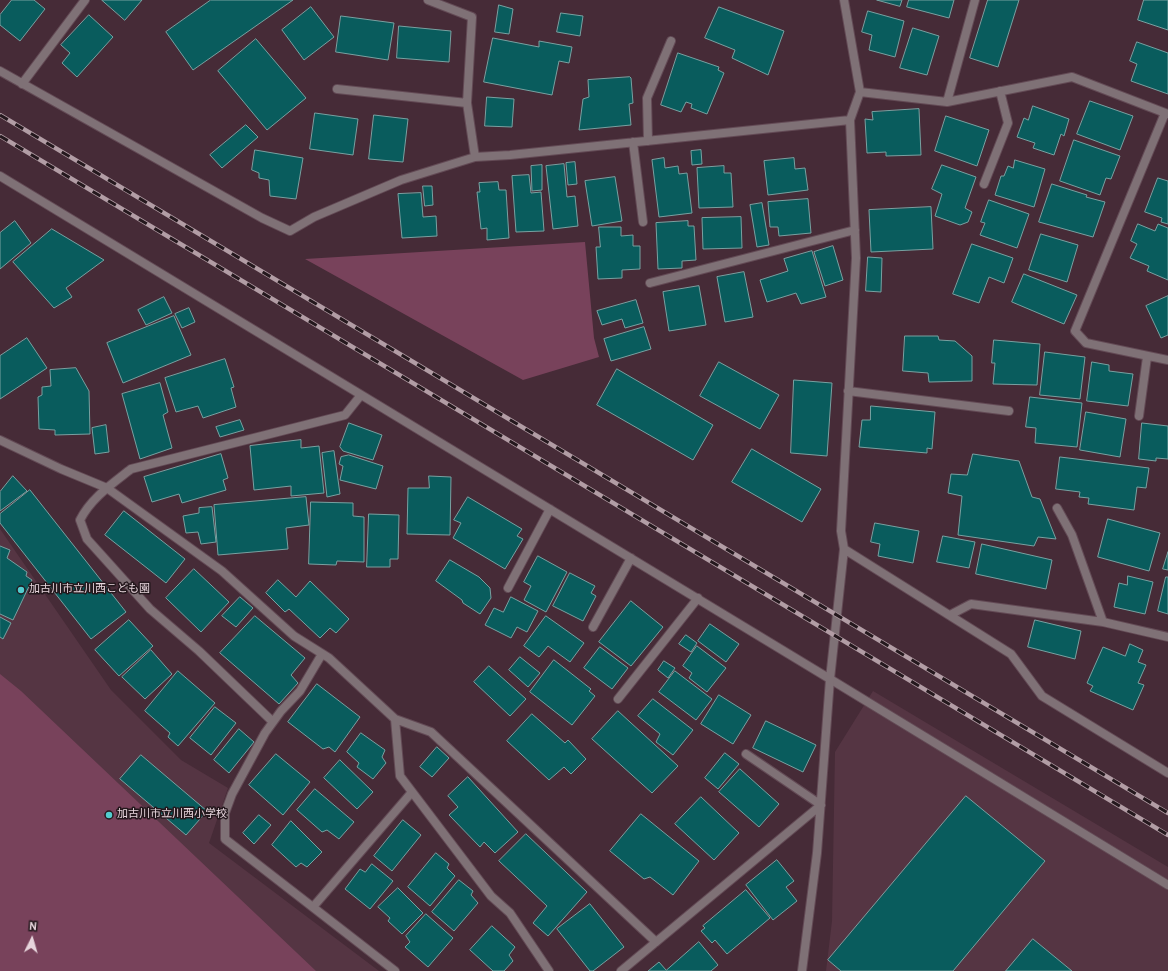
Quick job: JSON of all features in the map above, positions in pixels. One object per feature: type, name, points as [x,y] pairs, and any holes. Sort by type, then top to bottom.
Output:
[{"type":"street","points":[[22,84],[85,0]]},
{"type":"street","points":[[428,0],[472,17],[467,103],[475,157]]},
{"type":"street","points":[[802,971],[817,853],[830,679],[844,549],[841,531],[856,258],[850,120],[860,92],[844,0]]},
{"type":"street","points":[[947,102],[975,0]]},
{"type":"street","points":[[648,140],[647,98],[671,41]]},
{"type":"street","points":[[0,71],[262,218],[290,231],[314,218],[401,180],[475,157],[510,155],[850,120]]},
{"type":"street","points":[[860,92],[947,102],[1072,77],[1167,114],[1075,332],[1086,343],[1168,360]]},
{"type":"street","points":[[337,89],[467,103]]},
{"type":"street","points":[[984,184],[1008,123],[1000,91]]},
{"type":"street","points":[[633,142],[643,222]]},
{"type":"street","points":[[0,176],[698,598],[1168,885]]},
{"type":"street","points":[[650,283],[855,230]]},
{"type":"street","points":[[1158,358],[1168,354]]},
{"type":"street","points":[[1139,416],[1147,356]]},
{"type":"street","points":[[848,391],[1009,411]]},
{"type":"street","points":[[273,722],[199,651],[150,609],[87,539],[80,520],[86,509],[107,488],[131,469],[345,415],[362,395]]},
{"type":"street","points":[[0,440],[61,469],[107,488],[222,571],[294,636],[322,654],[395,719],[431,732],[656,942]]},
{"type":"street","points":[[1057,508],[1072,535],[1102,622]]},
{"type":"street","points":[[508,588],[550,509]]},
{"type":"street","points":[[844,549],[1011,654],[1042,696],[1168,773]]},
{"type":"street","points":[[594,627],[631,558]]},
{"type":"street","points":[[618,699],[698,598]]},
{"type":"street","points":[[950,615],[971,604],[1102,622],[1168,637]]},
{"type":"street","points":[[322,654],[300,691],[265,733],[232,794],[225,813],[225,839],[395,971]]},
{"type":"street","points":[[395,719],[400,776],[491,896],[510,913],[549,971]]},
{"type":"street","points":[[746,754],[821,805]]},
{"type":"street","points":[[313,907],[412,792]]},
{"type":"street","points":[[621,971],[821,805]]},
{"type":"shaded area","points":[[585,242],[594,338],[599,357],[523,380],[305,259]]},
{"type":"shaded area","name":"加古川市立川西小学校","points":[[0,529],[111,690],[181,760],[228,788],[209,843],[379,971],[0,971]]},
{"type":"shaded area","name":"加古川市立川西小学校","points":[[0,674],[21,691],[316,971],[0,971]]},
{"type":"shaded area","points":[[873,691],[1168,867],[1168,971],[826,971],[832,921],[835,752]]},
{"type":"building","points":[[12,0],[34,0],[45,9],[20,41],[0,25],[0,15]]},
{"type":"building","points":[[102,0],[142,0],[125,20]]},
{"type":"building","points":[[211,0],[293,0],[193,70],[166,32]]},
{"type":"building","points":[[877,0],[902,0],[900,6]]},
{"type":"building","points":[[909,0],[954,0],[949,18],[907,7]]},
{"type":"building","points":[[988,0],[1019,0],[998,67],[970,58]]},
{"type":"building","points":[[1144,0],[1168,0],[1168,30],[1138,20]]},
{"type":"building","points":[[499,5],[513,9],[509,34],[495,32]]},
{"type":"building","points":[[311,7],[334,37],[304,60],[282,30]]},
{"type":"building","points":[[719,7],[784,31],[768,75],[732,58],[735,50],[705,38]]},
{"type":"building","points":[[868,11],[904,21],[895,57],[869,50],[872,35],[862,32]]},
{"type":"building","points":[[561,13],[583,16],[580,36],[557,32]]},
{"type":"building","points":[[89,15],[113,37],[77,77],[62,63],[70,53],[61,45]]},
{"type":"building","points":[[341,16],[394,23],[388,60],[336,52]]},
{"type":"building","points":[[399,26],[451,31],[449,62],[397,58]]},
{"type":"building","points":[[913,28],[939,36],[927,75],[900,68]]},
{"type":"building","points":[[493,38],[539,47],[539,41],[572,47],[569,63],[559,61],[552,95],[484,82]]},
{"type":"building","points":[[256,39],[306,98],[267,130],[218,71]]},
{"type":"building","points":[[1137,42],[1168,53],[1168,94],[1131,81],[1137,64],[1130,61]]},
{"type":"building","points":[[678,53],[719,67],[718,70],[724,73],[707,114],[691,108],[692,104],[686,102],[681,112],[661,105]]},
{"type":"building","points":[[630,77],[633,103],[629,104],[631,125],[579,130],[583,99],[589,97],[588,80]]},
{"type":"building","points":[[487,97],[514,99],[512,127],[485,126]]},
{"type":"building","points":[[1090,101],[1133,116],[1120,150],[1077,134]]},
{"type":"building","points":[[1033,106],[1069,119],[1064,136],[1061,134],[1054,155],[1033,148],[1035,143],[1017,137],[1024,118],[1028,120]]},
{"type":"building","points":[[919,109],[921,155],[886,156],[886,152],[867,153],[865,119],[873,120],[872,112]]},
{"type":"building","points":[[315,113],[358,119],[353,155],[310,149]]},
{"type":"building","points":[[374,115],[408,119],[403,162],[369,159]]},
{"type":"building","points":[[946,116],[989,130],[977,166],[935,151]]},
{"type":"building","points":[[246,125],[258,137],[222,168],[210,155]]},
{"type":"building","points":[[1074,140],[1120,156],[1111,179],[1106,178],[1100,195],[1060,181]]},
{"type":"building","points":[[255,150],[303,158],[296,199],[270,196],[269,180],[259,178],[259,173],[252,170]]},
{"type":"building","points":[[701,150],[702,164],[692,165],[691,151]]},
{"type":"building","points":[[664,158],[665,168],[678,166],[679,174],[687,173],[692,213],[659,217],[652,160]]},
{"type":"building","points":[[794,158],[795,169],[805,168],[808,190],[768,195],[764,161]]},
{"type":"building","points":[[1015,160],[1045,169],[1034,207],[995,195],[1001,176],[1004,176],[1008,166],[1013,168]]},
{"type":"building","points":[[575,162],[577,184],[568,185],[566,163]]},
{"type":"building","points":[[564,164],[567,197],[575,196],[578,226],[553,229],[546,166]]},
{"type":"building","points":[[542,165],[542,190],[532,191],[531,166]]},
{"type":"building","points":[[942,165],[976,177],[965,208],[972,212],[968,222],[960,225],[935,216],[942,194],[932,189]]},
{"type":"building","points":[[724,166],[724,173],[731,173],[733,207],[699,208],[697,168]]},
{"type":"building","points":[[529,175],[531,193],[541,192],[544,231],[516,232],[512,176]]},
{"type":"building","points":[[615,177],[622,221],[592,226],[585,181]]},
{"type":"building","points":[[1158,178],[1168,181],[1168,224],[1161,222],[1162,218],[1145,212]]},
{"type":"building","points":[[498,182],[499,190],[506,190],[509,238],[487,240],[487,228],[481,229],[477,192],[480,192],[479,183]]},
{"type":"building","points":[[1052,184],[1087,195],[1086,197],[1105,202],[1093,237],[1039,222]]},
{"type":"building","points":[[423,186],[432,186],[433,205],[425,206]]},
{"type":"building","points":[[421,193],[423,217],[436,216],[437,236],[402,238],[398,194]]},
{"type":"building","points":[[808,199],[811,233],[779,236],[778,227],[770,227],[768,202]]},
{"type":"building","points":[[989,200],[1029,214],[1017,248],[980,235],[985,223],[981,222]]},
{"type":"building","points":[[762,203],[769,245],[757,247],[750,205]]},
{"type":"building","points":[[931,207],[933,249],[871,252],[869,210]]},
{"type":"building","points":[[741,217],[742,248],[703,249],[702,218]]},
{"type":"building","points":[[15,221],[31,243],[0,269],[0,233]]},
{"type":"building","points":[[688,221],[688,226],[694,226],[696,260],[682,261],[682,268],[658,269],[656,223]]},
{"type":"building","points":[[1138,224],[1155,231],[1158,224],[1168,228],[1168,280],[1147,271],[1149,266],[1130,258],[1137,244],[1131,241]]},
{"type":"building","points":[[599,227],[621,227],[621,236],[633,235],[633,246],[640,246],[640,269],[622,270],[622,278],[598,279],[596,247],[600,247]]},
{"type":"building","points":[[52,229],[104,260],[66,288],[72,297],[54,308],[13,262]]},
{"type":"building","points":[[1041,234],[1078,245],[1067,282],[1029,270]]},
{"type":"building","points":[[972,244],[1013,258],[1004,283],[989,277],[979,303],[953,294]]},
{"type":"building","points":[[833,246],[843,280],[825,286],[814,252]]},
{"type":"building","points":[[812,251],[826,297],[801,304],[796,293],[767,302],[760,280],[788,271],[784,259]]},
{"type":"building","points":[[868,257],[882,258],[881,292],[866,291]]},
{"type":"building","points":[[744,272],[753,317],[725,322],[717,277]]},
{"type":"building","points":[[1024,274],[1077,295],[1064,324],[1012,302]]},
{"type":"building","points":[[699,286],[706,325],[669,331],[663,292]]},
{"type":"building","points":[[1168,296],[1168,335],[1161,338],[1146,306]]},
{"type":"building","points":[[164,297],[172,313],[146,325],[138,310]]},
{"type":"building","points":[[636,300],[643,323],[625,328],[622,319],[602,325],[597,311]]},
{"type":"building","points":[[189,308],[195,322],[182,328],[175,314]]},
{"type":"building","points":[[174,316],[191,355],[123,383],[107,343]]},
{"type":"building","points":[[644,327],[651,349],[611,361],[604,339]]},
{"type":"building","points":[[905,336],[938,336],[939,340],[955,341],[972,356],[972,381],[929,382],[928,373],[903,371]]},
{"type":"building","points":[[27,338],[47,368],[0,399],[0,356]]},
{"type":"building","points":[[994,340],[1040,344],[1037,385],[993,384],[995,363],[992,363]]},
{"type":"building","points":[[1045,352],[1085,357],[1080,399],[1040,395]]},
{"type":"building","points":[[225,359],[234,387],[231,388],[236,407],[203,418],[198,406],[176,412],[165,378]]},
{"type":"building","points":[[719,362],[779,395],[760,429],[700,396]]},
{"type":"building","points":[[1092,362],[1109,365],[1109,371],[1133,374],[1128,406],[1087,401]]},
{"type":"building","points":[[76,368],[89,391],[90,434],[55,435],[55,430],[39,429],[38,397],[42,395],[42,387],[51,386],[50,370]]},
{"type":"building","points":[[617,369],[713,425],[693,460],[597,405]]},
{"type":"building","points":[[794,380],[832,383],[827,456],[791,453]]},
{"type":"building","points":[[160,383],[168,412],[163,415],[172,448],[140,459],[122,394]]},
{"type":"building","points":[[1030,397],[1082,403],[1077,447],[1035,443],[1036,428],[1026,427]]},
{"type":"building","points":[[871,406],[935,412],[932,449],[927,448],[927,453],[859,447],[862,420],[870,420]]},
{"type":"building","points":[[1086,412],[1126,419],[1120,457],[1080,450]]},
{"type":"building","points":[[240,420],[244,430],[220,437],[216,427]]},
{"type":"building","points":[[349,423],[382,435],[373,460],[343,451],[340,447]]},
{"type":"building","points":[[1142,423],[1168,426],[1168,459],[1156,458],[1156,461],[1139,459]]},
{"type":"building","points":[[106,425],[109,452],[95,454],[92,428]]},
{"type":"building","points":[[301,440],[301,448],[319,446],[324,493],[291,496],[291,486],[254,490],[250,446]]},
{"type":"building","points":[[752,449],[821,489],[802,522],[732,482]]},
{"type":"building","points":[[334,451],[340,494],[327,497],[322,453]]},
{"type":"building","points":[[221,454],[228,478],[223,480],[226,490],[182,503],[179,494],[152,502],[144,477]]},
{"type":"building","points":[[973,454],[1019,461],[1032,497],[1040,499],[1056,539],[1038,537],[1034,546],[958,535],[962,496],[948,493],[951,474],[967,475]]},
{"type":"building","points":[[349,455],[383,466],[376,489],[340,480],[343,466],[339,464],[341,457]]},
{"type":"building","points":[[1060,457],[1149,468],[1146,488],[1137,487],[1134,510],[1088,504],[1089,498],[1079,497],[1080,492],[1056,489]]},
{"type":"building","points":[[13,476],[27,491],[0,511],[0,492]]},
{"type":"building","points":[[429,476],[451,477],[450,535],[407,534],[408,488],[429,488]]},
{"type":"building","points":[[30,490],[126,612],[91,639],[0,523],[0,514]]},
{"type":"building","points":[[306,497],[309,525],[286,528],[288,549],[218,555],[214,505]]},
{"type":"building","points":[[468,497],[522,529],[517,536],[523,539],[505,569],[453,538],[461,523],[454,520]]},
{"type":"building","points":[[311,502],[353,503],[353,516],[364,517],[364,562],[337,561],[336,565],[309,564]]},
{"type":"building","points":[[212,507],[216,542],[201,544],[198,532],[186,533],[183,516],[199,513],[199,508]]},
{"type":"building","points":[[124,511],[185,559],[166,583],[105,535]]},
{"type":"building","points":[[369,514],[399,515],[398,559],[390,559],[390,567],[367,567]]},
{"type":"building","points":[[1108,519],[1160,533],[1149,571],[1098,557]]},
{"type":"building","points":[[875,523],[919,531],[913,563],[878,556],[880,544],[871,542]]},
{"type":"building","points":[[943,536],[975,542],[969,568],[937,562]]},
{"type":"building","points":[[982,544],[1052,560],[1046,589],[976,574]]},
{"type":"building","name":"加古川市立川西こども園","points":[[0,546],[10,550],[7,558],[27,572],[26,576],[32,580],[13,620],[0,614]]},
{"type":"building","points":[[1168,552],[1168,570],[1163,569]]},
{"type":"building","points":[[538,556],[567,572],[546,612],[524,600],[531,586],[524,582]]},
{"type":"building","points":[[450,560],[479,577],[490,588],[491,598],[480,614],[463,603],[462,600],[436,581]]},
{"type":"building","points":[[194,569],[229,602],[201,632],[166,598]]},
{"type":"building","points":[[570,573],[595,586],[591,593],[596,596],[583,621],[553,606]]},
{"type":"building","points":[[1128,576],[1153,582],[1145,614],[1114,607],[1119,583],[1127,585]]},
{"type":"building","points":[[1166,577],[1168,577],[1168,614],[1158,611]]},
{"type":"building","points":[[278,580],[296,597],[310,581],[349,619],[336,633],[330,628],[320,638],[289,609],[285,612],[266,593]]},
{"type":"building","points":[[240,597],[253,608],[236,627],[222,616]]},
{"type":"building","points":[[511,597],[538,611],[527,632],[517,627],[511,638],[485,625],[494,608],[503,612]]},
{"type":"building","points":[[631,601],[663,627],[631,666],[599,642]]},
{"type":"building","points":[[255,616],[305,658],[291,675],[298,683],[279,704],[220,653]]},
{"type":"building","points":[[546,616],[584,643],[570,662],[548,646],[539,657],[524,646]]},
{"type":"building","points":[[0,617],[11,623],[3,639],[0,637]]},
{"type":"building","points":[[129,620],[153,646],[119,676],[95,650]]},
{"type":"building","points":[[1035,620],[1081,631],[1075,659],[1028,647]]},
{"type":"building","points":[[710,624],[739,644],[726,662],[698,641]]},
{"type":"building","points":[[686,635],[697,643],[691,652],[679,644]]},
{"type":"building","points":[[1130,644],[1143,650],[1138,662],[1146,665],[1138,683],[1144,685],[1133,710],[1090,691],[1093,686],[1087,683],[1103,647],[1125,656]]},
{"type":"building","points":[[697,646],[726,668],[707,692],[689,678],[692,673],[683,666]]},
{"type":"building","points":[[600,647],[628,668],[612,689],[584,668]]},
{"type":"building","points":[[151,650],[172,674],[145,699],[122,677]]},
{"type":"building","points":[[520,657],[540,673],[528,687],[509,670]]},
{"type":"building","points":[[554,660],[591,689],[589,691],[595,696],[572,725],[530,692]]},
{"type":"building","points":[[664,661],[675,668],[668,678],[658,670]]},
{"type":"building","points":[[489,666],[526,699],[510,716],[474,682]]},
{"type":"building","points":[[178,671],[215,703],[178,746],[168,737],[170,733],[145,711]]},
{"type":"building","points":[[675,671],[712,699],[696,720],[659,692]]},
{"type":"building","points":[[317,684],[360,717],[335,752],[329,747],[323,749],[288,722]]},
{"type":"building","points":[[719,695],[751,715],[733,744],[701,724]]},
{"type":"building","points":[[653,699],[693,730],[673,755],[656,742],[660,734],[638,716]]},
{"type":"building","points":[[215,707],[236,723],[211,755],[190,738]]},
{"type":"building","points":[[618,711],[678,766],[652,793],[592,739]]},
{"type":"building","points":[[532,714],[565,743],[568,740],[586,759],[571,774],[564,767],[549,780],[507,741]]},
{"type":"building","points":[[766,721],[816,745],[803,772],[753,748]]},
{"type":"building","points":[[239,729],[254,742],[229,773],[214,760]]},
{"type":"building","points":[[361,733],[385,750],[382,757],[386,763],[373,779],[357,767],[359,763],[347,752]]},
{"type":"building","points":[[437,747],[449,758],[432,777],[420,767]]},
{"type":"building","points":[[725,753],[739,764],[718,789],[705,778]]},
{"type":"building","points":[[276,754],[310,782],[283,815],[249,785]]},
{"type":"building","points":[[141,755],[207,811],[186,835],[120,779]]},
{"type":"building","points":[[340,760],[373,792],[357,809],[324,778]]},
{"type":"building","points":[[740,769],[779,804],[759,827],[719,792]]},
{"type":"building","points":[[468,777],[518,832],[495,853],[484,842],[480,847],[449,815],[458,807],[448,796]]},
{"type":"building","points":[[315,789],[354,822],[339,839],[327,830],[322,832],[297,810]]},
{"type":"building","points":[[966,796],[1045,861],[953,971],[841,971],[828,960]]},
{"type":"building","points":[[701,797],[739,833],[714,860],[675,824]]},
{"type":"building","points":[[641,814],[699,861],[673,895],[650,877],[644,879],[610,851]]},
{"type":"building","points":[[259,815],[271,825],[254,844],[243,833]]},
{"type":"building","points":[[403,820],[421,835],[392,871],[374,856]]},
{"type":"building","points":[[291,821],[322,852],[307,867],[301,863],[296,867],[272,845]]},
{"type":"building","points":[[526,834],[587,892],[548,936],[533,923],[547,906],[499,861]]},
{"type":"building","points":[[436,853],[449,864],[447,868],[455,876],[430,906],[408,887]]},
{"type":"building","points":[[777,860],[794,881],[786,887],[797,901],[773,920],[746,885]]},
{"type":"building","points":[[372,864],[393,881],[370,909],[345,889],[360,869],[365,872]]},
{"type":"building","points":[[459,880],[473,891],[471,895],[478,903],[454,931],[432,912]]},
{"type":"building","points":[[398,888],[423,913],[402,934],[388,921],[390,918],[378,907]]},
{"type":"building","points":[[746,890],[770,918],[727,954],[715,940],[712,943],[701,931],[705,928],[703,926]]},
{"type":"building","points":[[590,904],[624,947],[593,971],[590,971],[557,929]]},
{"type":"building","points":[[426,914],[453,938],[428,967],[405,947],[410,942],[406,936]]},
{"type":"building","points":[[492,926],[515,947],[509,955],[513,961],[504,971],[493,971],[470,950]]},
{"type":"building","points":[[1033,939],[1072,971],[1006,971]]},
{"type":"building","points":[[699,942],[718,965],[711,971],[648,971],[659,962],[666,970]]},
{"type":"railway","points":[[0,115],[1168,813]]},
{"type":"railway","points":[[0,136],[1168,835]]},
{"type":"place","name":"加古川市立川西こども園","points":[[21,590]]},
{"type":"place","name":"加古川市立川西小学校","points":[[109,815]]}]
